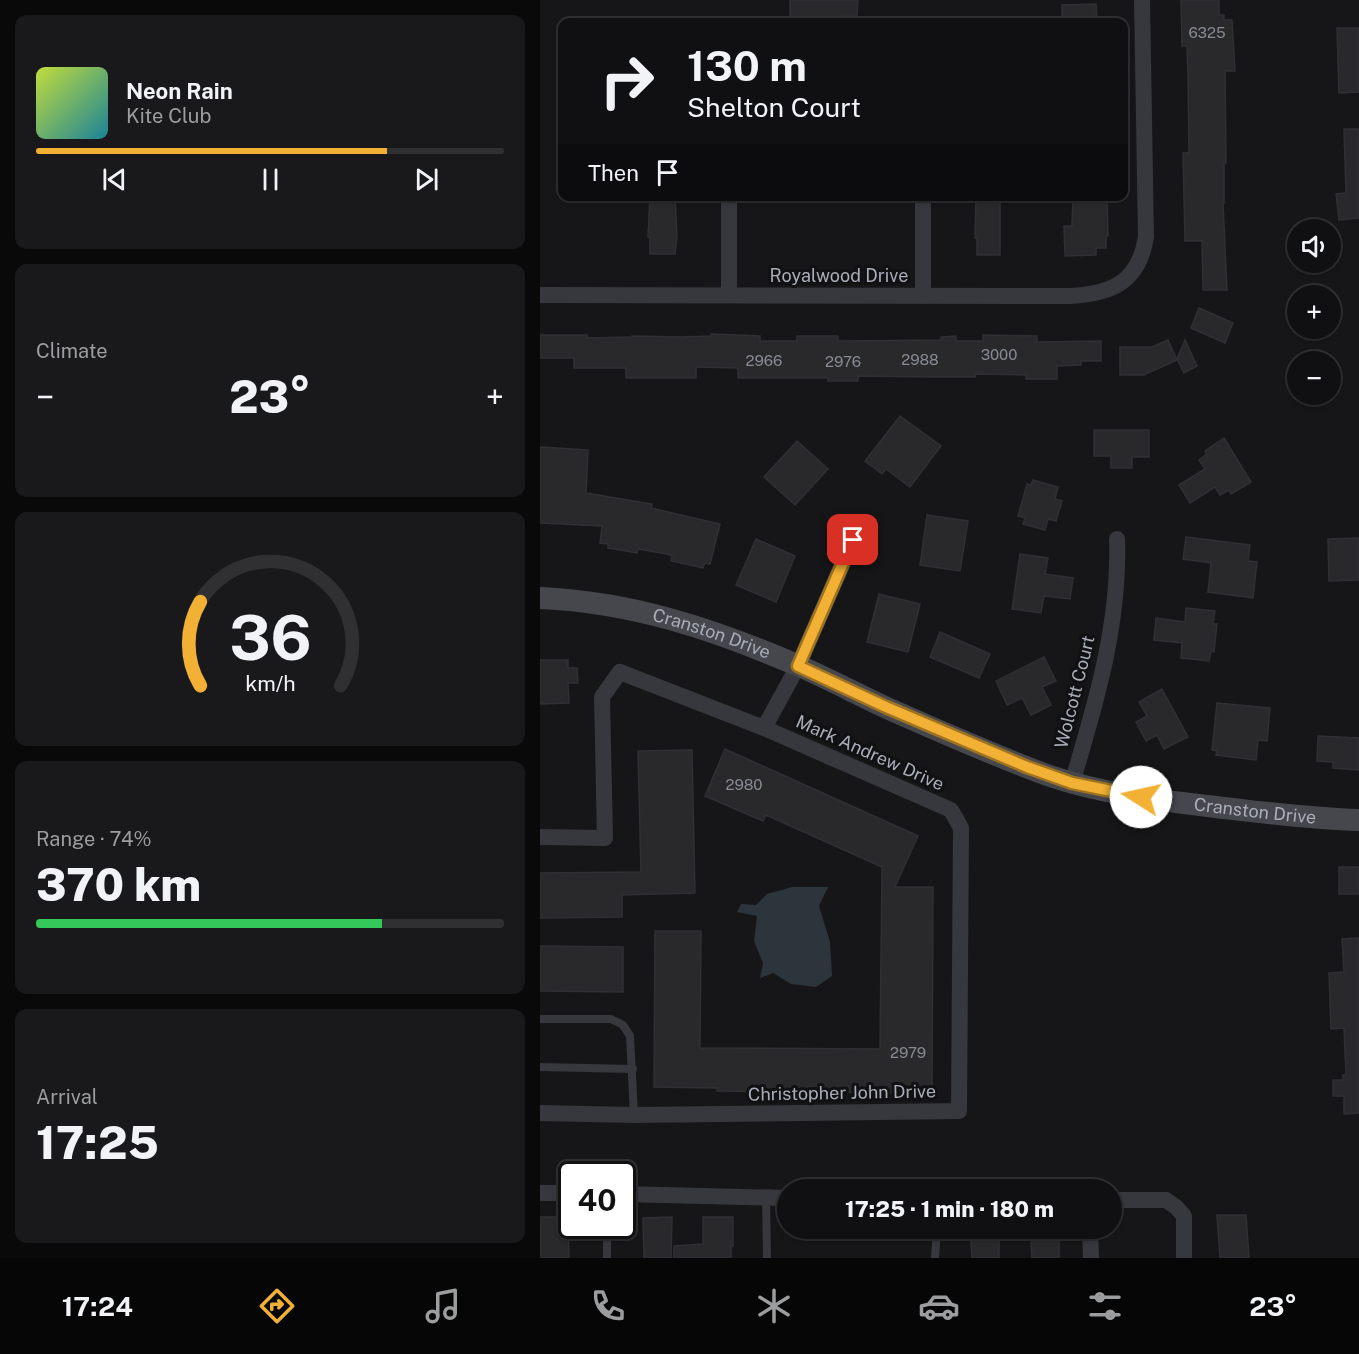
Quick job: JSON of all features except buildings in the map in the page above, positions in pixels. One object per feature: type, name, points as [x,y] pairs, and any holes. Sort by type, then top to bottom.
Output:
[{"type":"street","name":"Royalwood Drive","points":[[540,295],[1087,296],[1119,284],[1132,273],[1140,262],[1147,225],[1143,0]]},
{"type":"street","points":[[729,201],[729,295]]},
{"type":"street","points":[[922,296],[923,201]]},
{"type":"street","name":"Wolcott Court","points":[[1072,783],[1107,654],[1118,565],[1117,539]]},
{"type":"street","name":"Mark Andrew Drive","points":[[764,728],[798,666],[853,540]]},
{"type":"street","name":"Cranston Drive","points":[[540,598],[598,603],[656,615],[717,633],[798,666],[993,753],[1072,783],[1187,804],[1359,820]]},
{"type":"street","name":"Mark Andrew Drive","points":[[540,837],[605,838],[602,697],[620,672],[764,728],[951,810],[957,818]]},
{"type":"street","name":"Christopher John Drive","points":[[540,1113],[634,1115],[959,1111],[961,828],[957,818]]},
{"type":"street","points":[[540,1193],[558,1193]]},
{"type":"street","points":[[636,1194],[777,1198]]},
{"type":"street","points":[[1122,1200],[1166,1200],[1176,1207],[1185,1216],[1184,1258]]},
{"type":"street","points":[[1090,1239],[1091,1258]]},
{"type":"lane","points":[[540,1019],[611,1019],[623,1025],[630,1036],[634,1115]]},
{"type":"lane","points":[[540,1067],[633,1069]]},
{"type":"lane","points":[[766,1198],[767,1258]]},
{"type":"lane","points":[[607,1239],[607,1258]]},
{"type":"lane","points":[[935,1258],[936,1239]]},
{"type":"shaded area","points":[[792,887],[828,887],[819,906],[830,942],[832,976],[816,987],[791,984],[773,973],[760,978],[763,963],[754,941],[757,916],[737,912],[741,904],[756,905],[767,894]]},
{"type":"route","points":[[853,540],[798,666],[886,707],[1027,767],[1072,783],[1141,797]]}]
